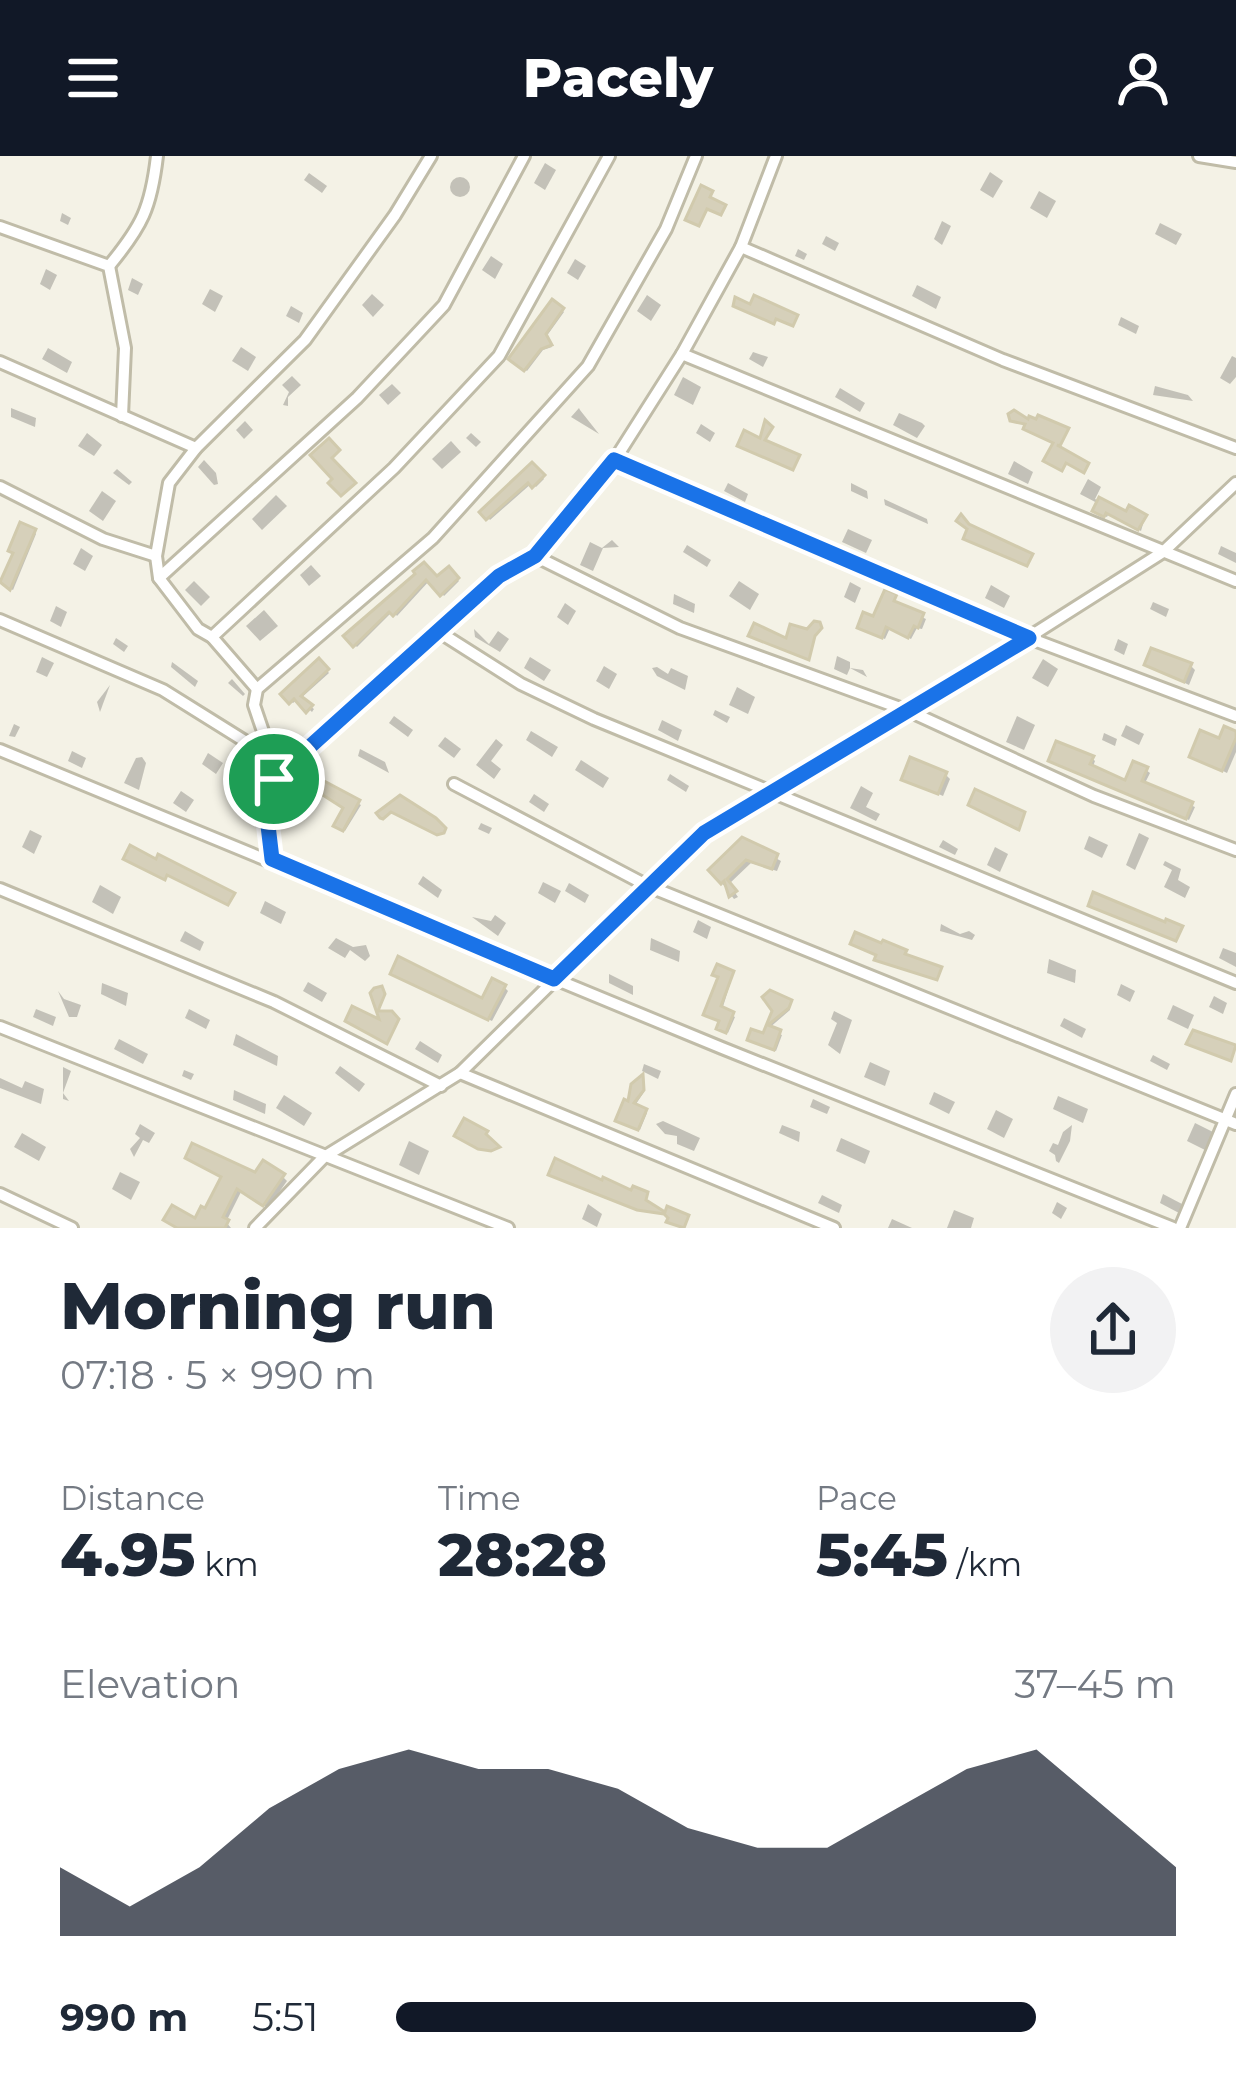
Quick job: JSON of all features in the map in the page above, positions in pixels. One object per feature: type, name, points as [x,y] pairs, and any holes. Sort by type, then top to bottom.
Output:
[{"type":"street","points":[[109,266],[140,229],[153,196],[157,156]]},
{"type":"street","points":[[256,688],[212,637],[198,629],[159,578],[155,556],[169,484],[196,448],[305,340],[395,215],[431,156]]},
{"type":"street","points":[[159,578],[357,398],[444,305],[524,156]]},
{"type":"street","points":[[212,637],[394,468],[499,356],[609,156]]},
{"type":"street","points":[[272,859],[267,817],[274,779],[254,705],[256,688],[433,538],[588,366],[666,229],[696,156]]},
{"type":"street","points":[[274,779],[499,576],[535,556],[614,460],[682,355],[741,247],[776,156]]},
{"type":"street","points":[[1198,156],[1236,162]]},
{"type":"street","points":[[0,227],[109,266]]},
{"type":"street","points":[[741,247],[1003,360],[1236,448]]},
{"type":"street","points":[[109,266],[125,348],[122,416]]},
{"type":"street","points":[[682,355],[1236,580]]},
{"type":"street","points":[[0,362],[196,448]]},
{"type":"street","points":[[614,460],[1029,638],[1236,716]]},
{"type":"street","points":[[255,1228],[324,1157],[460,1073],[704,833],[911,712],[1163,552],[1236,482]]},
{"type":"street","points":[[0,487],[103,538],[155,556]]},
{"type":"street","points":[[535,556],[680,628],[911,712],[1094,796],[1236,850]]},
{"type":"street","points":[[0,620],[163,690],[272,758]]},
{"type":"street","points":[[436,630],[521,683],[594,719],[1236,983]]},
{"type":"street","points":[[0,749],[554,979],[1177,1228],[1230,1122],[1236,1094]]},
{"type":"street","points":[[454,784],[648,886],[1230,1122]]},
{"type":"street","points":[[0,889],[274,1002],[441,1086]]},
{"type":"street","points":[[0,1027],[508,1228]]},
{"type":"street","points":[[460,1073],[834,1228]]},
{"type":"street","points":[[0,1194],[72,1228]]},
{"type":"building","points":[[701,185],[713,191],[710,197],[726,205],[721,215],[707,209],[699,226],[685,220]]},
{"type":"building","points":[[754,295],[798,315],[793,326],[776,319],[774,324],[733,306],[735,297],[750,304]]},
{"type":"building","points":[[552,299],[564,308],[546,334],[552,345],[541,349],[524,371],[508,359]]},
{"type":"building","points":[[1014,410],[1028,419],[1038,415],[1069,428],[1057,445],[1089,463],[1084,473],[1066,463],[1062,471],[1043,461],[1053,443],[1023,429],[1025,424],[1010,421],[1008,414]]},
{"type":"building","points":[[765,420],[773,427],[765,440],[800,455],[793,470],[737,446],[744,430],[760,438]]},
{"type":"building","points":[[329,438],[340,450],[332,458],[356,483],[341,496],[310,455]]},
{"type":"building","points":[[532,462],[545,475],[532,488],[528,483],[486,520],[479,512]]},
{"type":"building","points":[[1099,497],[1126,511],[1129,505],[1147,515],[1138,530],[1092,511]]},
{"type":"building","points":[[961,514],[969,524],[1033,554],[1027,566],[963,539],[967,529],[956,521]]},
{"type":"building","points":[[20,522],[36,529],[10,590],[0,582]]},
{"type":"building","points":[[424,562],[437,576],[449,566],[459,578],[440,596],[426,580],[393,616],[389,612],[353,647],[343,636]]},
{"type":"building","points":[[885,589],[897,594],[894,601],[924,613],[908,638],[886,627],[882,638],[857,628],[863,612],[873,616]]},
{"type":"building","points":[[814,621],[822,628],[809,660],[748,636],[754,623],[786,638],[790,624],[807,629]]},
{"type":"building","points":[[1151,648],[1192,663],[1184,682],[1144,665]]},
{"type":"building","points":[[319,658],[329,669],[301,696],[313,705],[306,713],[294,699],[289,704],[280,694]]},
{"type":"building","points":[[1224,726],[1236,731],[1236,738],[1222,771],[1189,757],[1200,730],[1219,738]]},
{"type":"building","points":[[1056,741],[1094,756],[1090,764],[1125,780],[1133,761],[1148,767],[1142,781],[1193,802],[1186,819],[1048,761]]},
{"type":"building","points":[[910,757],[947,772],[938,794],[901,780]]},
{"type":"building","points":[[306,762],[315,769],[311,774],[360,800],[343,831],[333,826],[343,808],[304,783],[298,792],[289,785]]},
{"type":"building","points":[[975,789],[1025,812],[1019,830],[968,805]]},
{"type":"building","points":[[400,795],[436,818],[446,828],[444,833],[437,835],[391,812],[380,818],[376,813]]},
{"type":"building","points":[[742,837],[778,854],[772,869],[746,860],[727,879],[737,891],[729,897],[724,881],[721,884],[708,870]]},
{"type":"building","points":[[130,845],[235,893],[228,905],[167,875],[165,880],[123,859]]},
{"type":"building","points":[[1093,892],[1183,926],[1176,941],[1088,906]]},
{"type":"building","points":[[855,932],[942,967],[937,980],[874,960],[876,955],[850,944]]},
{"type":"building","points":[[398,956],[482,998],[492,978],[506,985],[488,1020],[390,974]]},
{"type":"building","points":[[717,964],[734,971],[721,1006],[734,1012],[726,1033],[716,1029],[719,1021],[703,1015],[718,977],[712,975]]},
{"type":"building","points":[[382,986],[385,994],[378,1011],[392,1011],[399,1019],[387,1044],[345,1021],[352,1006],[379,1019],[370,993]]},
{"type":"building","points":[[770,990],[792,1000],[768,1025],[781,1030],[774,1050],[747,1040],[751,1029],[763,1033],[772,1011],[762,997]]},
{"type":"building","points":[[1193,1030],[1236,1045],[1231,1061],[1186,1044]]},
{"type":"building","points":[[643,1074],[644,1090],[634,1103],[647,1109],[638,1130],[615,1121],[624,1099],[628,1101],[631,1084]]},
{"type":"building","points":[[464,1118],[488,1131],[500,1147],[478,1149],[454,1136]]},
{"type":"building","points":[[192,1143],[255,1172],[263,1160],[285,1174],[263,1206],[237,1189],[223,1217],[229,1220],[225,1228],[177,1228],[163,1220],[172,1205],[195,1218],[221,1177],[185,1158]]},
{"type":"building","points":[[555,1158],[602,1180],[648,1192],[646,1200],[665,1212],[667,1206],[689,1215],[684,1228],[666,1222],[664,1214],[637,1210],[548,1175]]},
{"type":"route","points":[[614,460],[1029,638],[704,833],[554,979],[272,859],[267,817],[274,779],[499,576],[535,556],[614,460]]}]
